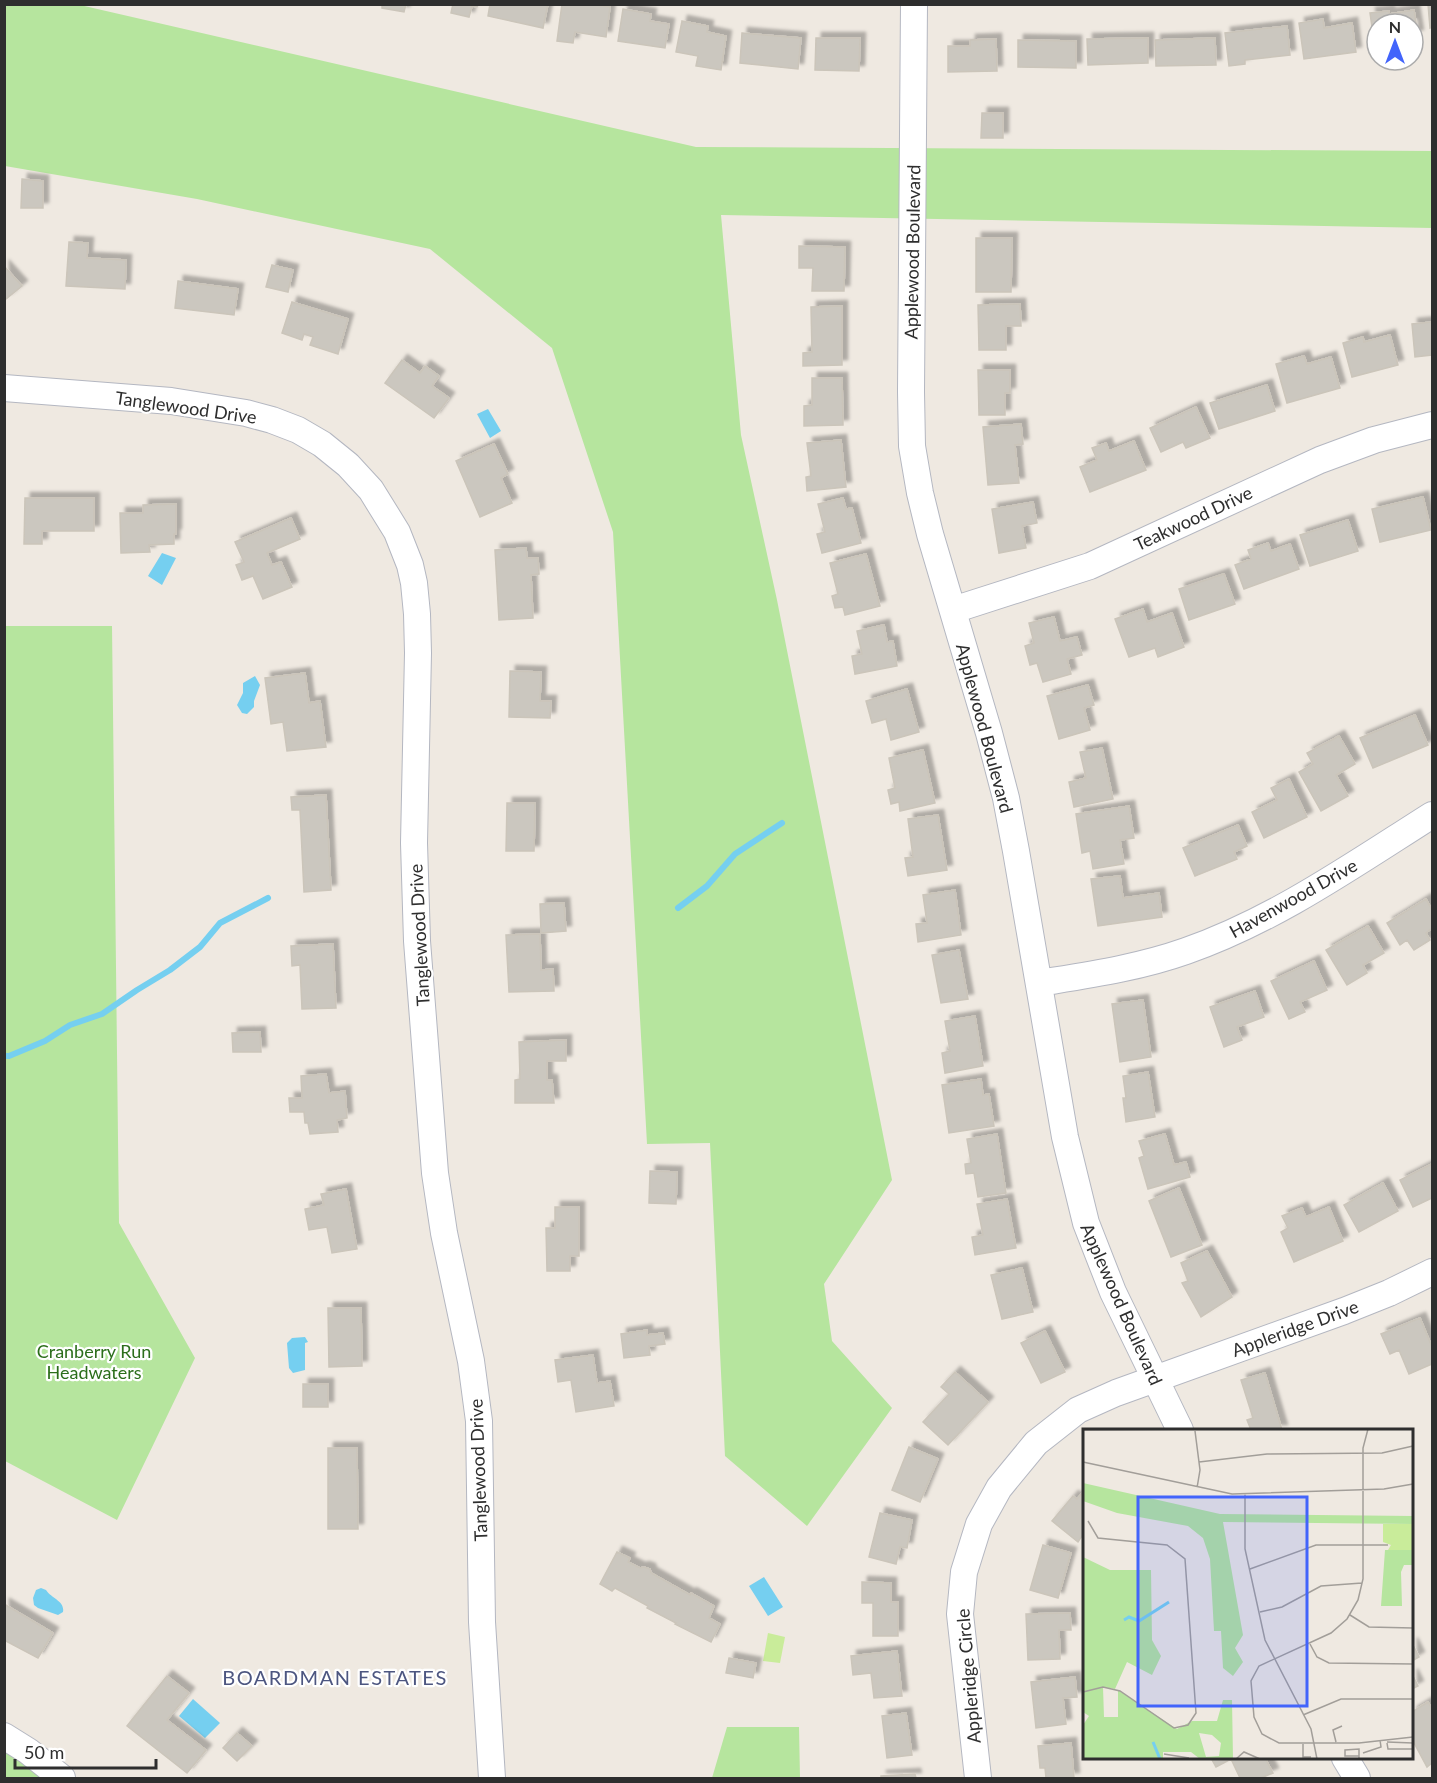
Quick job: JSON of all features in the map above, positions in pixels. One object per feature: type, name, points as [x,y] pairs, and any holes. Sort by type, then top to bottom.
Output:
[{"type":"street","name":"Applewood Boulevard","points":[[914,4],[911,392],[912,446],[922,503],[1006,798],[1065,1137],[1086,1222],[1113,1292],[1179,1429]]},
{"type":"street","name":"Tanglewood Drive","points":[[4,388],[171,401],[246,413],[298,430],[322,444],[348,465],[371,490],[397,532],[410,565],[417,614],[418,652],[414,843],[418,953],[435,1173],[444,1233],[471,1361],[479,1421],[482,1622],[492,1779]]},
{"type":"street","name":"Teakwood Drive","points":[[953,610],[1090,566],[1320,460],[1374,440],[1432,425]]},
{"type":"street","name":"Havenwood Drive","points":[[1039,982],[1100,974],[1139,965],[1185,952],[1226,936],[1290,904],[1432,815]]},
{"type":"street","name":"Appleridge Drive","points":[[1154,1378],[1344,1311],[1432,1272]]},
{"type":"street","name":"Appleridge Circle","points":[[978,1779],[960,1614],[964,1572],[980,1524],[999,1488],[1036,1443],[1078,1410],[1154,1378]]},
{"type":"street","points":[[4,1736],[28,1751],[62,1779]]},
{"type":"street","points":[[1346,1759],[1357,1779]]},
{"type":"green space","points":[[4,5],[80,5],[696,147],[1432,151],[1432,228],[721,215],[741,435],[777,600],[892,1180],[824,1284],[832,1341],[892,1408],[807,1526],[725,1456],[710,1143],[647,1144],[613,532],[552,348],[430,249],[197,199],[5,166]]},
{"type":"green space","name":"Cranberry Run Headwaters","points":[[4,626],[112,626],[119,1223],[195,1358],[117,1520],[5,1461]]},
{"type":"green space","points":[[768,1633],[785,1637],[780,1663],[763,1661]]},
{"type":"green space","points":[[727,1727],[799,1727],[800,1778],[712,1778]]},
{"type":"green space","points":[[4,1736],[62,1778],[5,1778]]},
{"type":"water","points":[[488,409],[501,431],[490,438],[477,414]]},
{"type":"water","points":[[162,553],[176,558],[162,585],[148,576]]},
{"type":"water","points":[[255,676],[260,685],[254,707],[247,714],[242,713],[237,705],[243,693],[243,683]]},
{"type":"water","points":[[305,1337],[308,1342],[305,1343],[305,1370],[293,1373],[289,1368],[287,1343],[292,1338]]},
{"type":"water","points":[[764,1577],[783,1607],[768,1616],[749,1586]]},
{"type":"water","points":[[41,1588],[62,1605],[63,1612],[58,1615],[34,1605],[33,1598],[36,1590]]},
{"type":"water","points":[[193,1699],[220,1723],[205,1738],[179,1716]]},
{"type":"building","points":[[382,4],[406,4],[404,12],[382,8]]},
{"type":"building","points":[[453,4],[478,4],[477,7],[472,6],[469,17],[451,13]]},
{"type":"building","points":[[490,4],[548,4],[543,28],[488,16]]},
{"type":"building","points":[[562,4],[591,4],[610,7],[606,37],[575,32],[573,43],[557,41]]},
{"type":"building","points":[[1428,4],[1432,4],[1432,27],[1430,28]]},
{"type":"building","points":[[623,9],[651,14],[650,21],[669,24],[665,48],[618,41]]},
{"type":"building","points":[[1323,19],[1324,28],[1352,23],[1356,52],[1304,59],[1299,23]]},
{"type":"building","points":[[682,21],[708,26],[707,32],[726,36],[721,70],[696,66],[698,56],[676,52]]},
{"type":"building","points":[[1287,26],[1290,55],[1245,60],[1245,64],[1229,66],[1225,33]]},
{"type":"building","points":[[742,33],[801,38],[798,69],[740,63]]},
{"type":"building","points":[[816,38],[860,38],[859,71],[815,70]]},
{"type":"building","points":[[1148,38],[1148,63],[1088,65],[1087,39]]},
{"type":"building","points":[[1215,38],[1216,65],[1156,66],[1155,40]]},
{"type":"building","points":[[996,39],[997,71],[948,72],[948,46],[970,46],[970,40]]},
{"type":"building","points":[[1018,40],[1076,41],[1076,68],[1018,67]]},
{"type":"building","points":[[982,113],[1003,113],[1003,138],[981,138]]},
{"type":"building","points":[[22,179],[43,181],[43,208],[21,208]]},
{"type":"building","points":[[976,238],[1012,238],[1011,292],[976,292]]},
{"type":"building","points":[[69,242],[88,243],[87,258],[126,260],[125,289],[66,286]]},
{"type":"building","points":[[799,246],[845,247],[844,291],[812,291],[813,268],[799,268]]},
{"type":"building","points":[[272,265],[293,270],[288,292],[266,287]]},
{"type":"building","points":[[4,266],[22,286],[6,299],[4,297]]},
{"type":"building","points":[[178,281],[238,289],[234,315],[175,308]]},
{"type":"building","points":[[292,302],[348,319],[338,354],[310,345],[313,337],[304,334],[302,340],[282,333]]},
{"type":"building","points":[[1020,304],[1021,326],[1006,326],[1006,350],[979,350],[978,305]]},
{"type":"building","points":[[842,306],[842,365],[803,366],[803,353],[812,352],[811,307]]},
{"type":"building","points":[[1432,322],[1432,355],[1415,357],[1412,324]]},
{"type":"building","points":[[1390,335],[1398,365],[1352,377],[1343,343],[1363,337],[1364,342]]},
{"type":"building","points":[[1304,356],[1307,364],[1331,357],[1340,388],[1287,403],[1276,364]]},
{"type":"building","points":[[402,360],[420,373],[425,366],[439,376],[432,386],[449,398],[434,418],[385,383]]},
{"type":"building","points":[[978,370],[1010,370],[1010,393],[1005,393],[1005,415],[979,415]]},
{"type":"building","points":[[812,378],[842,378],[843,425],[804,426],[804,406],[812,405]]},
{"type":"building","points":[[1267,385],[1275,411],[1219,429],[1210,403]]},
{"type":"building","points":[[1196,407],[1210,438],[1186,448],[1183,442],[1161,452],[1150,428]]},
{"type":"building","points":[[1021,424],[1023,444],[1015,445],[1019,483],[988,485],[983,427]]},
{"type":"building","points":[[841,440],[846,487],[807,491],[806,477],[811,476],[807,443]]},
{"type":"building","points":[[1134,441],[1146,470],[1090,492],[1080,467],[1097,460],[1092,448],[1106,443],[1109,451]]},
{"type":"building","points":[[494,444],[508,474],[501,478],[512,503],[480,517],[456,461]]},
{"type":"building","points":[[1423,497],[1431,530],[1380,542],[1372,509]]},
{"type":"building","points":[[25,498],[94,498],[94,531],[42,531],[42,544],[24,544]]},
{"type":"building","points":[[843,498],[846,509],[852,508],[861,543],[822,553],[817,534],[825,532],[818,504]]},
{"type":"building","points":[[1033,502],[1037,523],[1022,526],[1026,548],[999,553],[992,509]]},
{"type":"building","points":[[176,504],[174,544],[149,545],[150,552],[121,553],[120,513],[143,513],[143,505]]},
{"type":"building","points":[[291,518],[300,539],[267,553],[272,565],[281,562],[292,587],[263,599],[253,576],[242,580],[236,565],[244,562],[235,542]]},
{"type":"building","points":[[1348,520],[1358,551],[1310,566],[1300,535]]},
{"type":"building","points":[[1268,543],[1271,551],[1290,544],[1299,569],[1244,589],[1235,565],[1251,559],[1248,550]]},
{"type":"building","points":[[526,548],[527,558],[538,558],[539,574],[531,575],[533,618],[499,620],[495,550]]},
{"type":"building","points":[[866,554],[880,606],[845,615],[843,607],[835,608],[832,596],[838,594],[830,563]]},
{"type":"building","points":[[1224,574],[1235,604],[1189,620],[1179,589]]},
{"type":"building","points":[[1143,609],[1147,622],[1172,613],[1184,647],[1158,657],[1155,648],[1129,657],[1115,619]]},
{"type":"building","points":[[1054,617],[1060,641],[1077,637],[1082,655],[1067,659],[1071,674],[1043,682],[1037,663],[1030,665],[1025,646],[1034,643],[1029,623]]},
{"type":"building","points":[[884,625],[887,642],[893,641],[897,666],[855,674],[852,656],[862,654],[857,631]]},
{"type":"building","points":[[510,671],[541,672],[540,701],[551,701],[550,718],[509,717]]},
{"type":"building","points":[[305,673],[309,703],[320,701],[326,747],[287,751],[283,722],[271,724],[265,678]]},
{"type":"building","points":[[1088,685],[1094,705],[1084,708],[1090,730],[1059,739],[1047,696]]},
{"type":"building","points":[[907,689],[919,732],[891,740],[886,719],[872,723],[866,701]]},
{"type":"building","points":[[1415,715],[1428,745],[1373,768],[1360,738]]},
{"type":"building","points":[[1339,736],[1355,764],[1336,775],[1348,796],[1321,811],[1299,772],[1313,764],[1307,753]]},
{"type":"building","points":[[1102,748],[1113,799],[1074,807],[1069,782],[1086,778],[1080,752]]},
{"type":"building","points":[[923,750],[935,803],[900,811],[899,802],[891,804],[888,790],[895,788],[889,758]]},
{"type":"building","points":[[1289,779],[1307,817],[1264,838],[1252,812],[1277,800],[1271,788]]},
{"type":"building","points":[[326,795],[331,890],[304,892],[300,810],[292,810],[291,797]]},
{"type":"building","points":[[507,803],[535,803],[534,851],[506,851]]},
{"type":"building","points":[[1129,806],[1134,838],[1120,840],[1124,864],[1093,869],[1090,851],[1082,853],[1076,814]]},
{"type":"building","points":[[938,815],[947,870],[908,876],[905,858],[913,857],[908,819]]},
{"type":"building","points":[[1238,825],[1247,846],[1234,852],[1237,859],[1195,876],[1183,848]]},
{"type":"building","points":[[1120,876],[1123,898],[1159,893],[1162,917],[1098,926],[1091,879]]},
{"type":"building","points":[[955,890],[961,935],[918,942],[916,924],[927,923],[923,895]]},
{"type":"building","points":[[1426,899],[1432,910],[1432,928],[1426,933],[1430,940],[1414,950],[1407,940],[1400,945],[1387,923]]},
{"type":"building","points":[[564,903],[566,931],[541,933],[540,904]]},
{"type":"building","points":[[1368,926],[1384,953],[1363,965],[1367,973],[1347,985],[1326,950]]},
{"type":"building","points":[[540,934],[541,970],[553,969],[554,991],[509,992],[506,935]]},
{"type":"building","points":[[333,944],[336,1008],[302,1009],[300,965],[292,966],[291,946]]},
{"type":"building","points":[[959,950],[968,999],[941,1003],[932,955]]},
{"type":"building","points":[[1314,961],[1327,990],[1300,1002],[1305,1012],[1289,1019],[1271,981]]},
{"type":"building","points":[[1255,991],[1264,1017],[1237,1027],[1242,1040],[1224,1047],[1210,1007]]},
{"type":"building","points":[[1143,1000],[1151,1057],[1120,1062],[1112,1004]]},
{"type":"building","points":[[975,1016],[983,1066],[945,1073],[942,1053],[950,1051],[945,1021]]},
{"type":"building","points":[[260,1032],[261,1052],[233,1052],[232,1033]]},
{"type":"building","points":[[566,1040],[566,1061],[547,1061],[547,1080],[552,1080],[554,1103],[515,1103],[515,1080],[520,1079],[519,1042]]},
{"type":"building","points":[[1148,1072],[1155,1117],[1126,1122],[1123,1076]]},
{"type":"building","points":[[326,1074],[329,1093],[345,1091],[347,1118],[337,1120],[338,1132],[310,1134],[308,1123],[305,1123],[304,1112],[290,1112],[289,1098],[302,1098],[301,1076]]},
{"type":"building","points":[[981,1079],[983,1095],[989,1094],[994,1126],[949,1133],[942,1085]]},
{"type":"building","points":[[997,1134],[1006,1193],[978,1197],[974,1173],[966,1174],[965,1164],[971,1163],[967,1139]]},
{"type":"building","points":[[1165,1134],[1174,1165],[1186,1162],[1190,1177],[1148,1189],[1139,1158],[1144,1156],[1139,1141]]},
{"type":"building","points":[[1432,1164],[1432,1198],[1413,1207],[1400,1180]]},
{"type":"building","points":[[650,1171],[677,1172],[676,1204],[649,1203]]},
{"type":"building","points":[[1383,1183],[1398,1211],[1359,1232],[1344,1205]]},
{"type":"building","points":[[1179,1188],[1202,1245],[1171,1257],[1149,1201]]},
{"type":"building","points":[[346,1189],[357,1249],[332,1253],[327,1227],[309,1230],[305,1209],[324,1205],[321,1194]]},
{"type":"building","points":[[1007,1199],[1016,1248],[975,1255],[972,1237],[983,1235],[977,1204]]},
{"type":"building","points":[[555,1207],[579,1207],[579,1256],[570,1256],[570,1271],[547,1271],[546,1228],[555,1228]]},
{"type":"building","points":[[1329,1207],[1343,1241],[1294,1262],[1281,1232],[1288,1228],[1282,1216],[1302,1208],[1306,1217]]},
{"type":"building","points":[[1207,1251],[1232,1297],[1201,1317],[1182,1283],[1188,1281],[1181,1263]]},
{"type":"building","points":[[1022,1268],[1033,1312],[1002,1319],[991,1275]]},
{"type":"building","points":[[328,1308],[361,1308],[362,1366],[329,1367]]},
{"type":"building","points":[[1420,1318],[1432,1347],[1432,1364],[1409,1374],[1399,1350],[1390,1354],[1381,1334]]},
{"type":"building","points":[[647,1330],[647,1335],[663,1333],[665,1344],[649,1346],[650,1355],[624,1358],[621,1334]]},
{"type":"building","points":[[1045,1331],[1065,1372],[1041,1383],[1021,1343]]},
{"type":"building","points":[[593,1355],[597,1383],[610,1381],[614,1406],[576,1412],[571,1380],[558,1382],[555,1360]]},
{"type":"building","points":[[955,1372],[988,1402],[948,1445],[923,1422],[949,1394],[941,1387]]},
{"type":"building","points":[[1265,1373],[1282,1429],[1251,1429],[1247,1420],[1253,1418],[1241,1380]]},
{"type":"building","points":[[303,1384],[328,1384],[328,1407],[303,1407]]},
{"type":"building","points":[[909,1447],[938,1459],[920,1502],[892,1490]]},
{"type":"building","points":[[328,1448],[357,1448],[358,1529],[328,1529]]},
{"type":"building","points":[[1083,1492],[1083,1534],[1078,1542],[1052,1521],[1073,1496],[1077,1499]]},
{"type":"building","points":[[880,1513],[912,1520],[907,1548],[900,1547],[896,1564],[869,1557]]},
{"type":"building","points":[[1043,1545],[1071,1553],[1058,1598],[1030,1590]]},
{"type":"building","points":[[617,1552],[630,1558],[628,1562],[640,1568],[650,1569],[651,1573],[714,1606],[709,1618],[720,1624],[711,1642],[675,1624],[615,1588],[612,1591],[600,1584]]},
{"type":"building","points":[[862,1582],[891,1583],[891,1602],[898,1602],[898,1636],[873,1636],[873,1603],[862,1603]]},
{"type":"building","points":[[4,1604],[53,1633],[38,1658],[4,1640]]},
{"type":"building","points":[[1070,1613],[1071,1630],[1059,1630],[1060,1659],[1028,1660],[1026,1614]]},
{"type":"building","points":[[1413,1645],[1419,1657],[1413,1660]]},
{"type":"building","points":[[897,1651],[902,1696],[874,1698],[871,1673],[853,1675],[851,1656]]},
{"type":"building","points":[[729,1658],[756,1663],[753,1678],[726,1673]]},
{"type":"building","points":[[167,1676],[189,1693],[167,1720],[206,1750],[187,1773],[127,1726]]},
{"type":"building","points":[[1413,1676],[1418,1686],[1413,1688]]},
{"type":"building","points":[[1075,1677],[1077,1697],[1063,1698],[1066,1724],[1036,1728],[1031,1682]]},
{"type":"building","points":[[1428,1702],[1432,1709],[1432,1763],[1427,1767],[1413,1741],[1413,1711]]},
{"type":"building","points":[[906,1713],[912,1755],[887,1758],[882,1716]]},
{"type":"building","points":[[237,1733],[252,1746],[237,1761],[223,1748]]},
{"type":"building","points":[[1071,1743],[1074,1778],[1046,1778],[1045,1768],[1040,1768],[1038,1746]]},
{"type":"building","points":[[1212,1759],[1231,1759],[1216,1767]]},
{"type":"building","points":[[1231,1759],[1266,1759],[1273,1773],[1261,1778],[1240,1778]]},
{"type":"building","points":[[915,1774],[916,1778],[881,1778],[881,1776]]},
{"type":"waterway","points":[[678,908],[707,886],[735,854],[782,823]]},
{"type":"waterway","points":[[4,1056],[45,1041],[70,1025],[102,1014],[170,970],[200,947],[220,923],[268,898]]},
{"type":"district","name":"BOARDMAN ESTATES","points":[[335,1677]]}]
